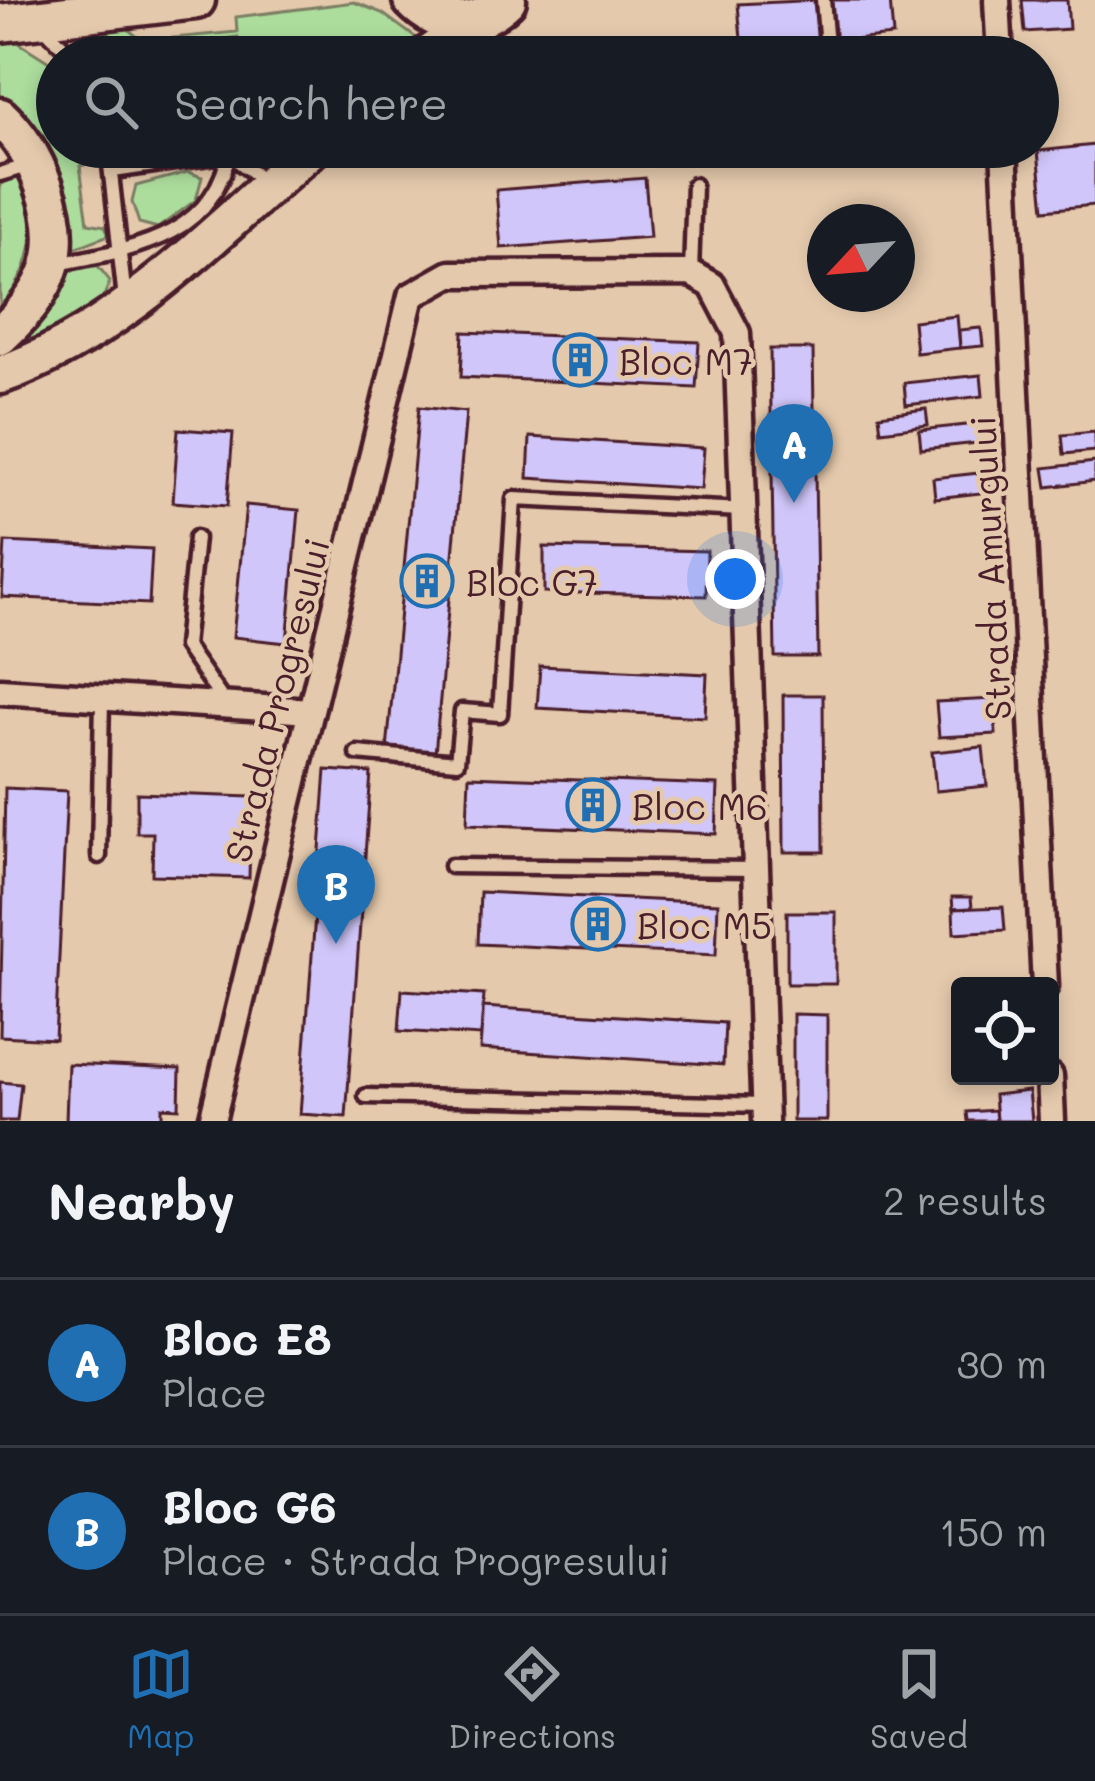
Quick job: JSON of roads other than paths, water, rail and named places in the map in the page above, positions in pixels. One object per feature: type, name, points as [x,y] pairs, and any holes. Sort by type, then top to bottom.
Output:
[{"type":"main road","points":[[14,21],[196,0]]},
{"type":"main road","points":[[412,0],[445,22],[501,5]]},
{"type":"main road","points":[[456,36],[501,5]]},
{"type":"main road","points":[[0,117],[36,163]]},
{"type":"main road","points":[[0,336],[42,286],[50,266],[50,220],[37,168]]},
{"type":"main road","points":[[0,374],[32,364],[125,306],[289,168]]},
{"type":"street","points":[[997,0],[999,36]]},
{"type":"street","name":"Strada Amurgului","points":[[1005,168],[1045,977]]},
{"type":"street","points":[[692,273],[712,285],[737,333],[764,1113]]},
{"type":"street","name":"Strada Progresului","points":[[212,1121],[411,296],[450,274],[692,273]]},
{"type":"street","points":[[0,691],[311,711]]},
{"type":"street","points":[[1050,1085],[1052,1121]]},
{"type":"lane","points":[[823,0],[826,36]]},
{"type":"lane","points":[[14,21],[54,36]]},
{"type":"lane","points":[[0,174],[36,163]]},
{"type":"lane","points":[[112,168],[125,306]]},
{"type":"lane","points":[[113,171],[131,168]]},
{"type":"lane","points":[[50,266],[158,240],[204,213],[223,168]]},
{"type":"lane","points":[[250,168],[269,185]]},
{"type":"lane","points":[[692,273],[694,185]]},
{"type":"lane","points":[[357,753],[458,762],[462,711],[500,714],[514,499],[743,511]]},
{"type":"lane","points":[[196,538],[185,646],[227,706]]},
{"type":"lane","points":[[99,856],[102,698]]},
{"type":"lane","points":[[451,866],[756,869]]},
{"type":"lane","points":[[366,1096],[764,1113]]},
{"type":"place","name":"Bloc M7","points":[[580,360]]},
{"type":"place","name":"Bloc E8","points":[[794,503]]},
{"type":"place","name":"Bloc G7","points":[[427,581]]},
{"type":"place","name":"Bloc M6","points":[[593,805]]},
{"type":"place","name":"Bloc M5","points":[[598,924]]},
{"type":"place","name":"Bloc G6","points":[[336,944]]}]
